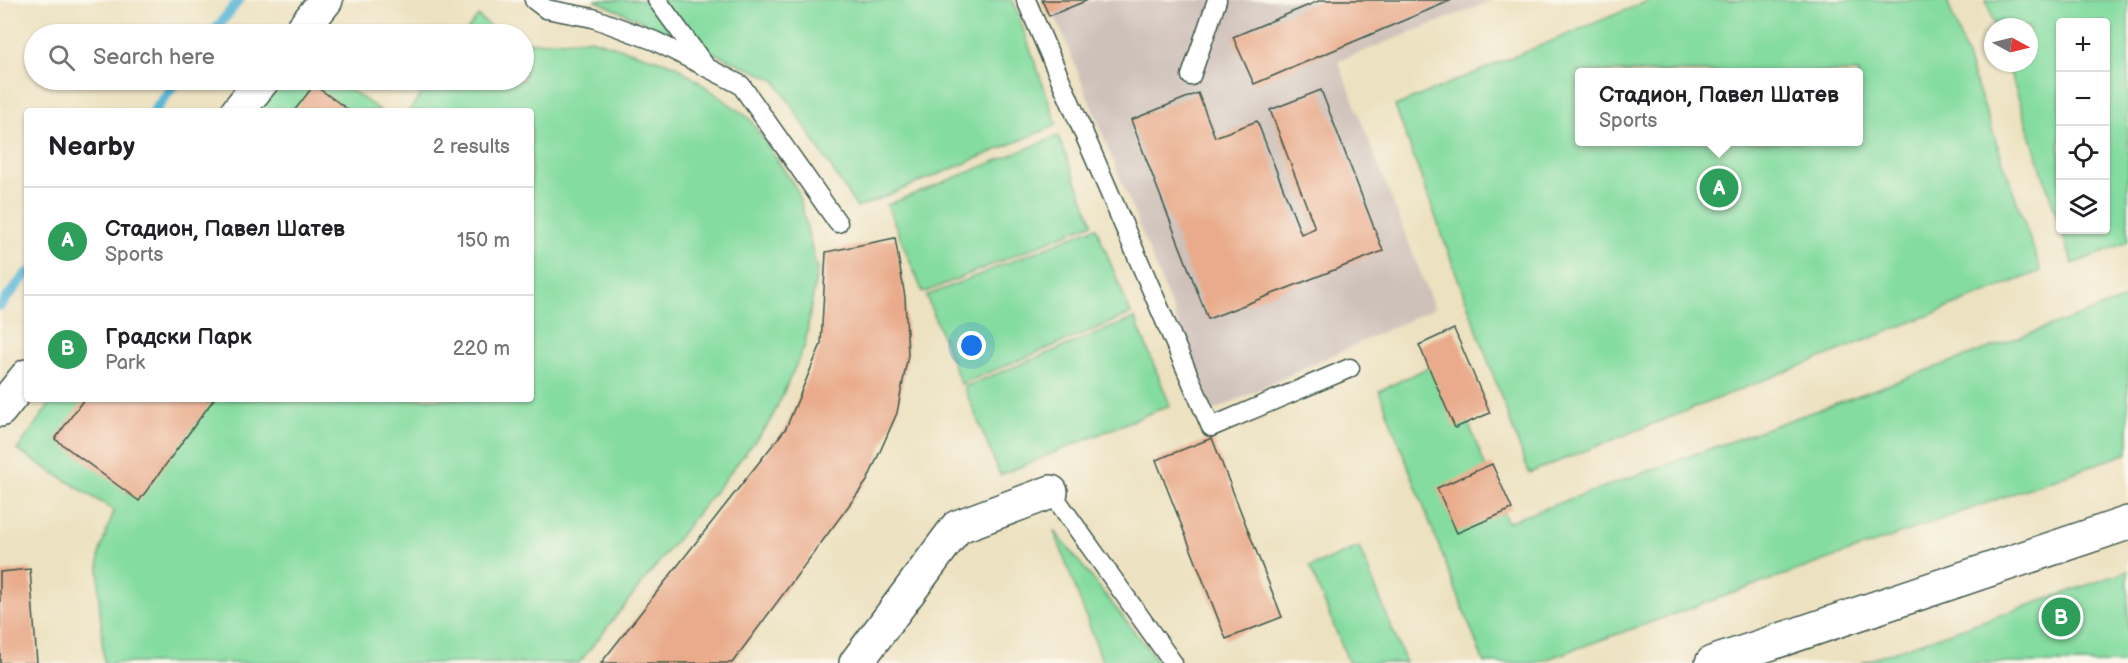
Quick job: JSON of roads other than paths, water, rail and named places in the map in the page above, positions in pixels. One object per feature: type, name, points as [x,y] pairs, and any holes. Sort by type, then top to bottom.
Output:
[{"type":"street","points":[[306,24],[326,0]]},
{"type":"street","points":[[240,108],[255,90]]},
{"type":"street","points":[[0,410],[24,380]]},
{"type":"street","points":[[856,663],[957,527],[1051,492]]},
{"type":"street","points":[[1712,663],[2128,523]]},
{"type":"lane","points":[[534,0],[546,9],[593,18],[655,41],[741,85],[838,223]]},
{"type":"lane","points":[[657,0],[706,67]]},
{"type":"lane","points":[[1026,0],[1211,427],[1350,368]]},
{"type":"lane","points":[[1191,76],[1216,0]]},
{"type":"lane","points":[[1051,492],[1173,663]]},
{"type":"waterway","points":[[220,24],[239,0]]},
{"type":"waterway","points":[[156,108],[170,90]]},
{"type":"waterway","points":[[0,306],[24,277]]},
{"type":"place","name":"Стадион, Павел Шатев","points":[[1719,188]]},
{"type":"place","name":"Градски Парк","points":[[2061,617]]}]
